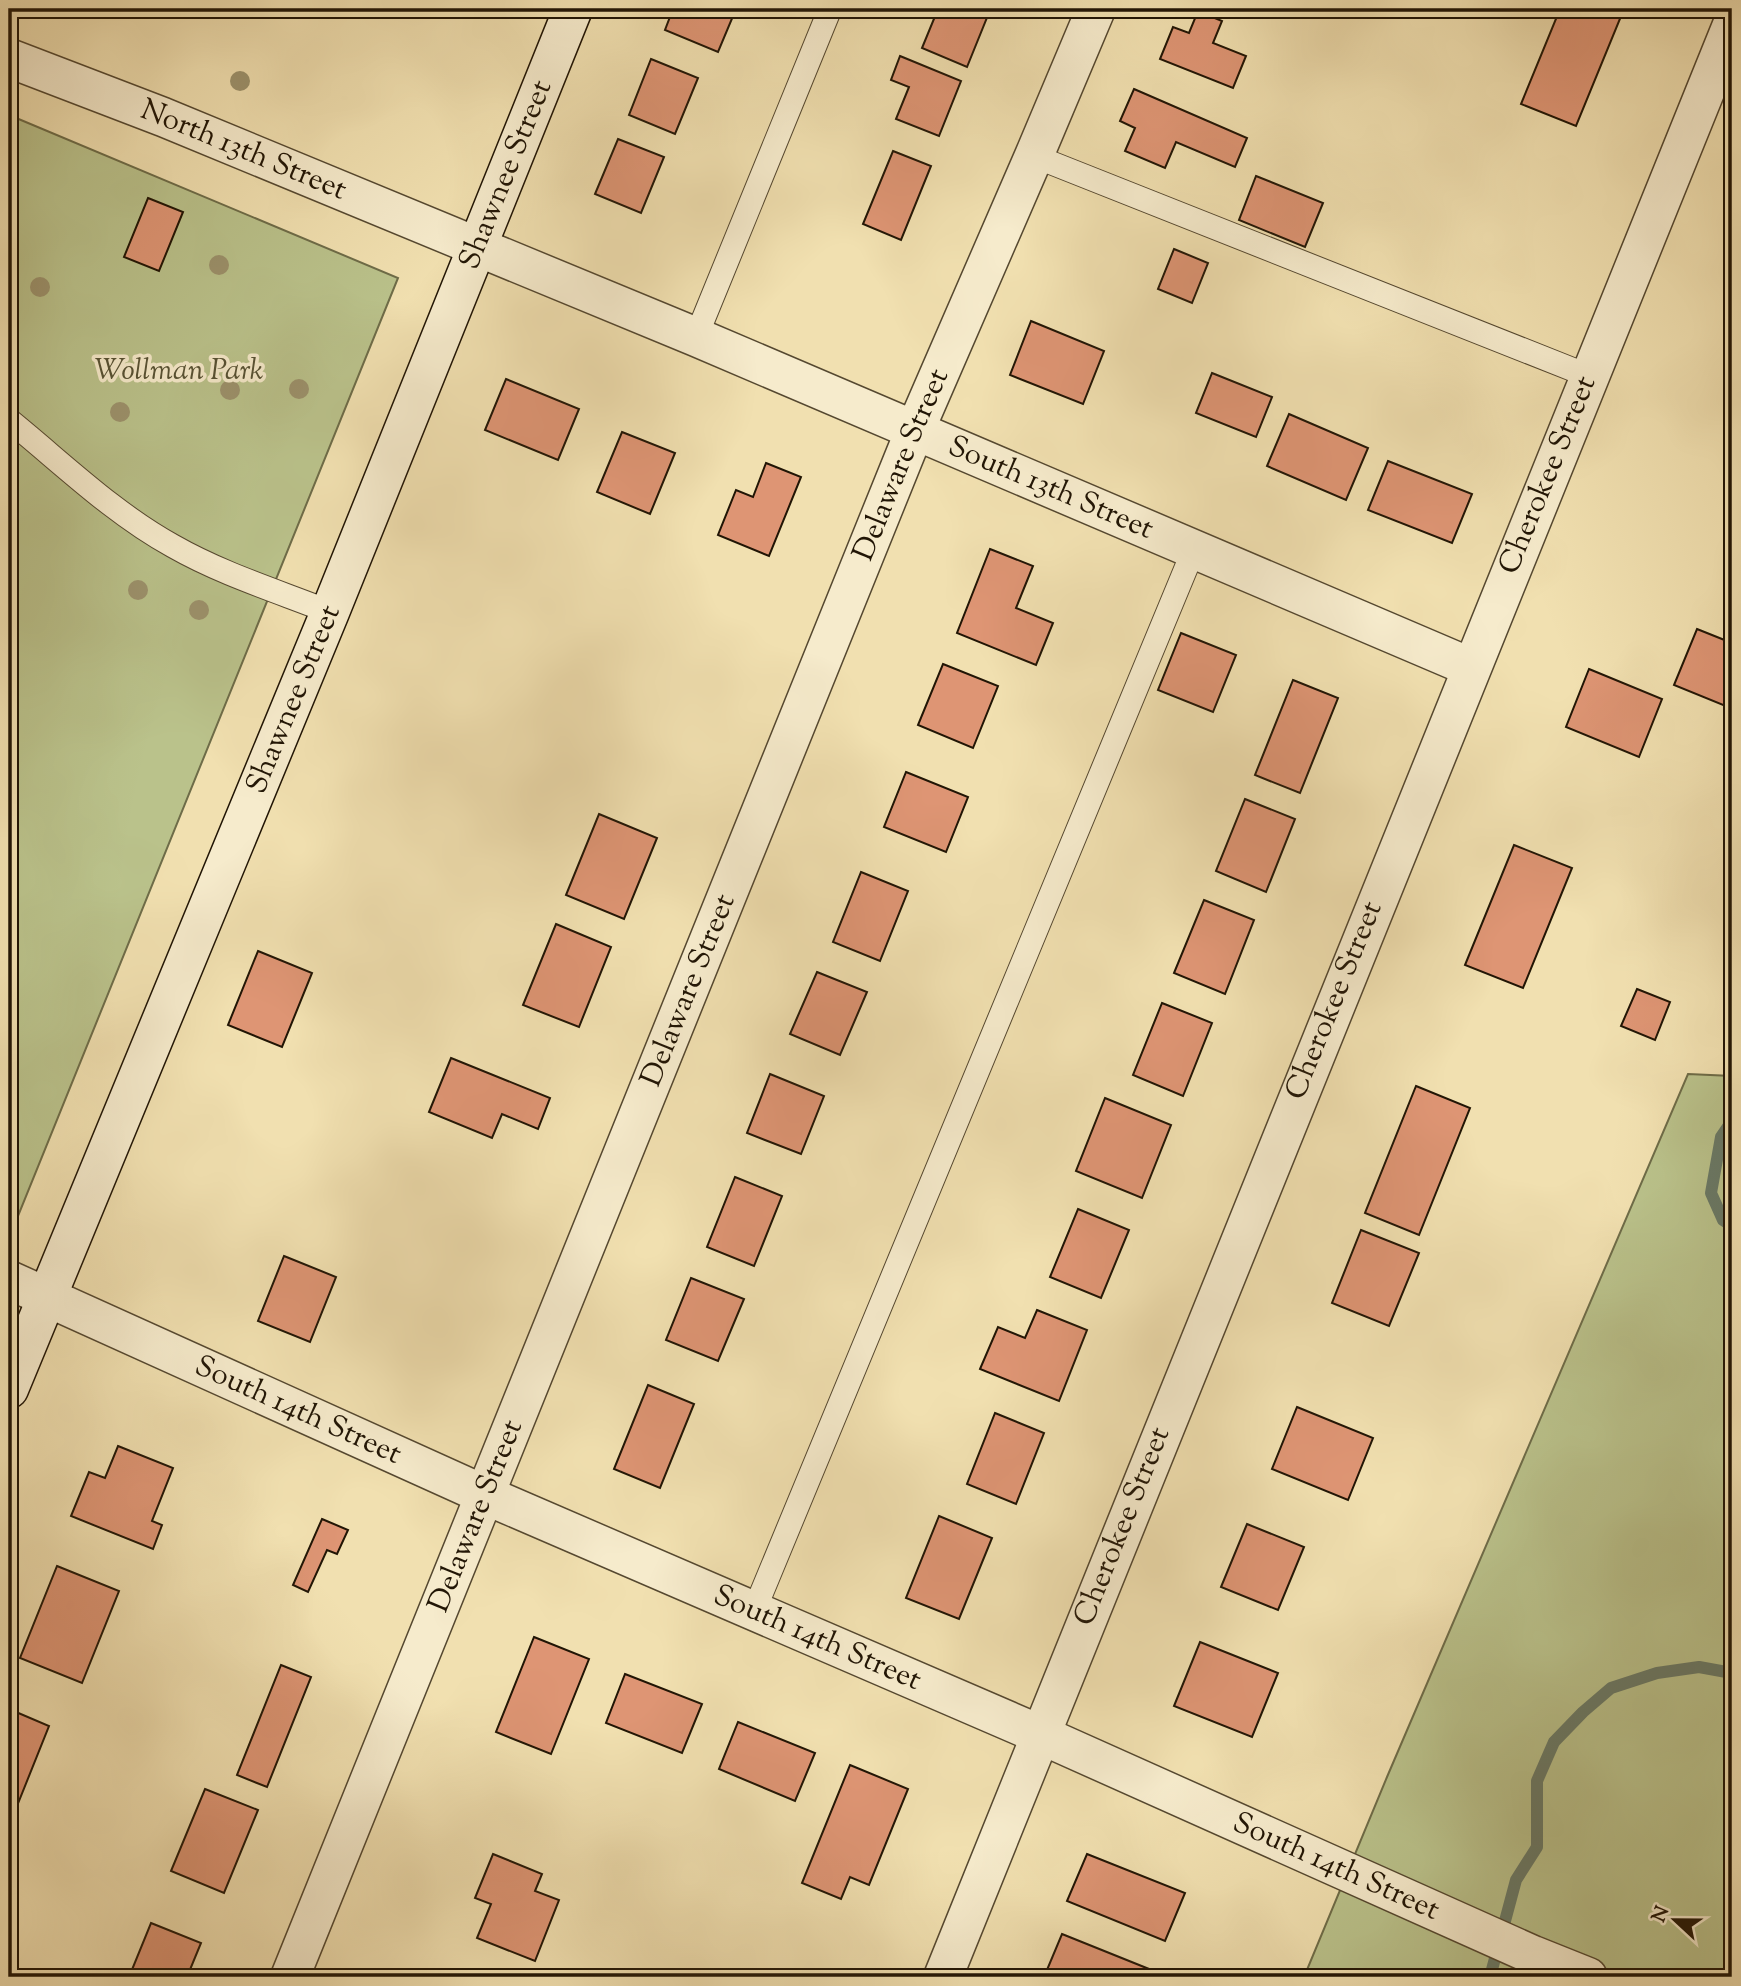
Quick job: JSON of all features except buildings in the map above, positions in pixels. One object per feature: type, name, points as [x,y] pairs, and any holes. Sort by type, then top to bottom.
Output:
[{"type":"street","name":"Shawnee Street","points":[[9,1389],[330,612],[573,9]]},
{"type":"street","name":"Delaware Street","points":[[290,1977],[915,429],[1096,9]]},
{"type":"street","name":"Cherokee Street","points":[[943,1977],[1470,667],[1732,25]]},
{"type":"street","name":"North 13th Street","points":[[9,58],[175,122],[477,247]]},
{"type":"street","name":"South 13th Street","points":[[477,247],[915,429],[1470,667]]},
{"type":"street","name":"South 14th Street","points":[[9,1280],[485,1495],[1039,1734],[1533,1955],[1588,1977]]},
{"type":"lane","points":[[696,337],[830,9]]},
{"type":"lane","points":[[1034,156],[1589,376]]},
{"type":"lane","points":[[9,419],[132,521],[172,546],[212,566],[330,612]]},
{"type":"lane","points":[[754,1611],[1194,549]]},
{"type":"green space","name":"Wollman Park","points":[[9,115],[398,278],[16,1221],[9,1218]]},
{"type":"green space","points":[[1688,1074],[1732,1076],[1732,1977],[1304,1977],[1387,1777]]},
{"type":"waterway","points":[[1732,1121],[1721,1137],[1711,1193],[1723,1220],[1732,1226]]},
{"type":"waterway","points":[[1490,1977],[1516,1880],[1537,1847],[1537,1781],[1554,1742],[1611,1688],[1657,1673],[1699,1667],[1732,1673]]}]
